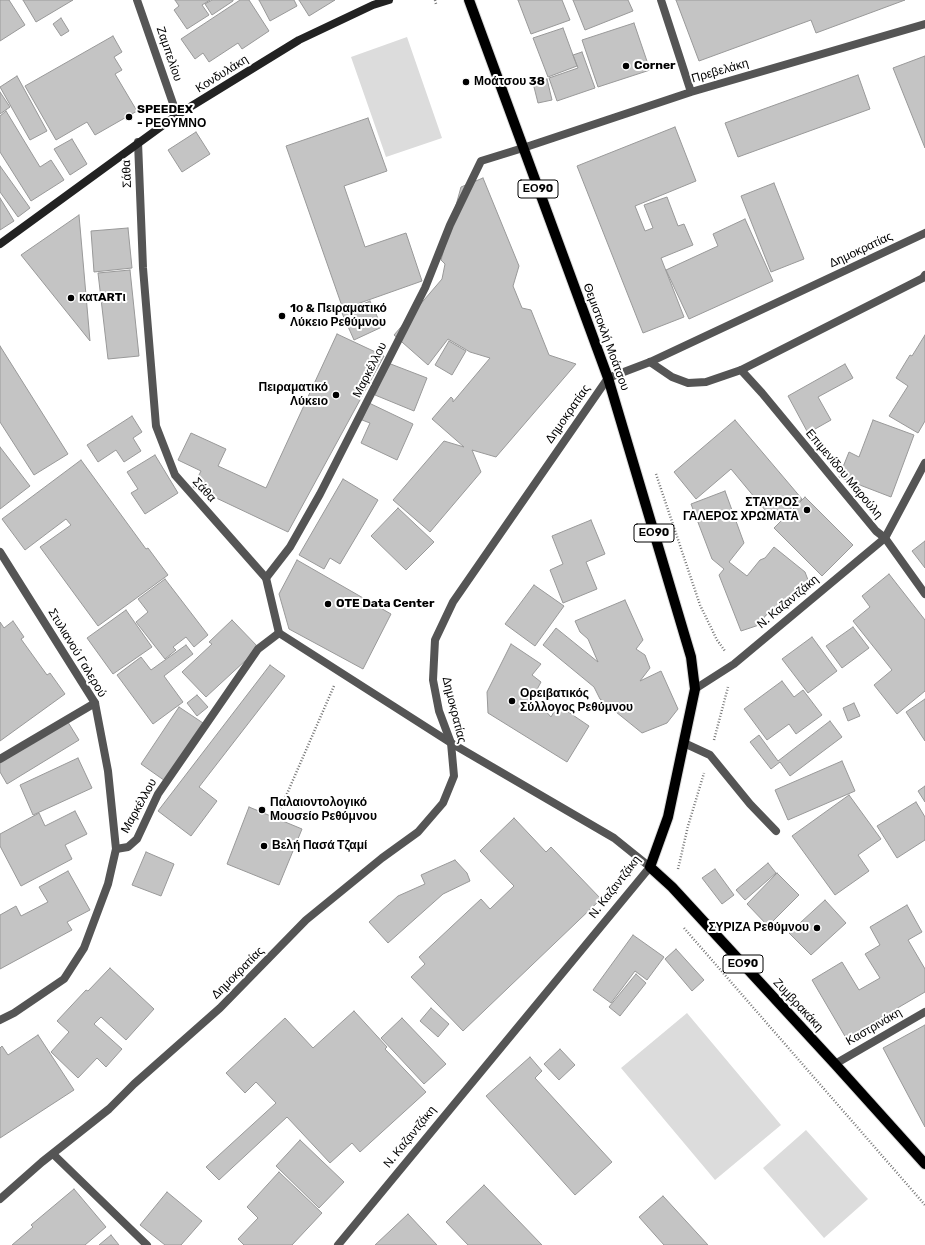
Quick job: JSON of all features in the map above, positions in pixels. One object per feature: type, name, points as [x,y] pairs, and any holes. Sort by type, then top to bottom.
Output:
[{"type":"main road","name":"Κονδυλάκη","points":[[0,244],[138,142],[177,116],[299,40],[373,5],[390,0]]},
{"type":"main road","name":"Θεμιστοκλή Μοάτσου","points":[[469,0],[608,378],[691,658],[695,689]]},
{"type":"main road","name":"Ν. Καζαντζάκη","points":[[650,867],[668,817],[695,689]]},
{"type":"main road","name":"Ζυμβρακάκη","points":[[650,867],[672,887],[925,1164]]},
{"type":"street","name":"Ζαμπελίου","points":[[137,0],[177,116]]},
{"type":"street","points":[[661,0],[691,92]]},
{"type":"street","name":"Πρεβελάκη","points":[[523,148],[691,92],[925,24]]},
{"type":"street","name":"Σάθα","points":[[138,142],[143,268],[156,426],[175,476],[266,578],[279,633]]},
{"type":"street","name":"Μαρκέλλου","points":[[266,578],[294,541],[324,487],[425,288],[450,225],[480,161],[523,148]]},
{"type":"street","name":"Δημοκρατίας","points":[[0,1199],[109,1109],[134,1084],[220,1008],[306,920],[382,858],[418,832],[443,803],[454,776],[451,743],[439,711],[433,680],[435,640],[453,602],[608,378],[650,362],[925,233]]},
{"type":"street","points":[[650,362],[672,377],[688,383],[706,382],[741,370],[923,278],[925,275]]},
{"type":"street","name":"Επιμενίδου Μαρούλη","points":[[741,370],[762,393],[876,531],[885,538],[925,594]]},
{"type":"street","name":"Ν. Καζαντζάκη","points":[[695,689],[734,664],[885,538],[925,463]]},
{"type":"street","name":"Στυλιανού Γαλερού","points":[[0,552],[95,703],[108,771],[116,849]]},
{"type":"street","name":"Μαρκέλλου","points":[[116,849],[128,847],[137,839],[158,794],[258,649],[279,633]]},
{"type":"street","points":[[279,633],[451,743],[614,838],[650,867]]},
{"type":"street","points":[[0,758],[95,703]]},
{"type":"street","points":[[684,744],[710,755],[750,804],[776,831]]},
{"type":"street","points":[[0,1020],[14,1013],[64,979],[84,948],[108,884],[116,849]]},
{"type":"street","name":"Ν. Καζαντζάκη","points":[[338,1245],[650,867]]},
{"type":"street","name":"Καστρινάκη","points":[[835,1064],[925,1012]]},
{"type":"street","points":[[53,1154],[100,1202],[147,1245]]},
{"type":"path","points":[[435,0],[436,4]]},
{"type":"path","points":[[655,470],[700,604],[717,640],[734,664],[710,755],[672,887]]},
{"type":"path","points":[[276,818],[340,673]]},
{"type":"path","points":[[678,922],[925,1205]]},
{"type":"shaded area","points":[[407,37],[442,138],[386,157],[351,57]]},
{"type":"shaded area","points":[[687,1013],[781,1125],[715,1180],[621,1068]]},
{"type":"shaded area","points":[[806,1130],[868,1199],[824,1238],[763,1168]]},
{"type":"building","points":[[0,0],[9,0],[25,25],[0,41]]},
{"type":"building","points":[[23,0],[73,0],[36,22]]},
{"type":"building","points":[[175,0],[210,0],[202,5],[209,15],[187,29],[174,10],[179,6]]},
{"type":"building","points":[[212,0],[233,1],[212,15],[205,4]]},
{"type":"building","points":[[240,0],[249,0],[269,31],[242,49],[238,43],[209,62],[203,53],[195,59],[181,39]]},
{"type":"building","points":[[259,0],[294,0],[297,6],[270,21]]},
{"type":"building","points":[[299,0],[335,0],[309,16]]},
{"type":"building","points":[[518,0],[562,0],[570,20],[531,34]]},
{"type":"building","points":[[573,0],[628,0],[633,11],[585,30]]},
{"type":"building","points":[[676,0],[905,0],[816,33],[811,20],[699,61]]},
{"type":"building","points":[[61,18],[69,31],[61,36],[53,24]]},
{"type":"building","points":[[634,23],[650,70],[598,87],[582,40]]},
{"type":"building","points":[[563,28],[577,66],[548,77],[533,38]]},
{"type":"building","points":[[113,36],[122,52],[114,57],[122,70],[115,74],[137,111],[95,135],[87,122],[56,140],[25,86]]},
{"type":"building","points":[[582,52],[595,88],[557,101],[549,78],[578,68],[573,55]]},
{"type":"building","points":[[925,56],[925,148],[893,68]]},
{"type":"building","points":[[858,75],[870,109],[738,157],[725,123]]},
{"type":"building","points":[[17,76],[47,131],[30,140],[0,87]]},
{"type":"building","points":[[547,79],[552,100],[538,103],[533,83]]},
{"type":"building","points":[[0,92],[10,107],[0,114]]},
{"type":"building","points":[[6,111],[40,167],[51,160],[64,180],[31,201],[0,152],[0,116]]},
{"type":"building","points":[[368,118],[387,171],[344,186],[365,247],[406,233],[422,281],[343,309],[286,146]]},
{"type":"building","points":[[675,127],[696,181],[635,206],[645,231],[653,228],[644,205],[667,197],[678,226],[684,224],[693,245],[661,258],[684,317],[643,333],[577,166]]},
{"type":"building","points":[[196,132],[210,154],[182,172],[168,150]]},
{"type":"building","points":[[72,139],[87,164],[70,175],[54,149]]},
{"type":"building","points":[[0,166],[30,208],[18,217],[0,192]]},
{"type":"building","points":[[483,178],[519,266],[513,286],[522,308],[531,310],[549,355],[576,364],[496,457],[472,450],[481,472],[430,532],[393,500],[444,441],[464,447],[432,419],[451,397],[453,402],[490,358],[470,352],[448,339],[428,365],[394,335],[442,279],[445,264],[441,260],[461,187]]},
{"type":"building","points":[[774,183],[804,259],[771,272],[741,196]]},
{"type":"building","points":[[0,198],[14,221],[0,230]]},
{"type":"building","name":"κατARTι","points":[[79,215],[90,341],[21,255]]},
{"type":"building","points":[[745,219],[773,281],[689,319],[666,270],[718,246],[713,234]]},
{"type":"building","points":[[128,228],[132,268],[94,272],[91,231]]},
{"type":"building","points":[[130,270],[139,356],[108,359],[98,273]]},
{"type":"building","points":[[370,301],[382,327],[354,340],[342,313]]},
{"type":"building","name":"Πειραματικό Λύκειο","points":[[337,334],[384,356],[288,532],[193,487],[201,471],[178,460],[191,433],[226,449],[218,466],[266,488]]},
{"type":"building","points":[[925,335],[925,421],[918,433],[889,416],[908,386],[896,378],[910,355],[912,356]]},
{"type":"building","points":[[449,341],[466,351],[452,375],[435,365]]},
{"type":"building","points":[[0,346],[68,454],[34,475],[0,422]]},
{"type":"building","points":[[388,363],[427,378],[414,411],[375,395]]},
{"type":"building","points":[[845,364],[853,378],[818,397],[831,420],[808,433],[788,396]]},
{"type":"building","points":[[369,403],[413,424],[397,460],[361,443],[370,423],[362,420]]},
{"type":"building","points":[[132,416],[142,432],[133,438],[141,451],[124,462],[116,450],[98,462],[87,445]]},
{"type":"building","points":[[735,420],[802,499],[775,522],[731,469],[696,499],[674,472]]},
{"type":"building","points":[[873,420],[914,435],[891,497],[839,477],[849,452],[859,457]]},
{"type":"building","points":[[0,447],[30,486],[0,509]]},
{"type":"building","points":[[155,455],[178,493],[145,514],[131,493],[138,489],[127,472]]},
{"type":"building","points":[[81,460],[146,549],[148,548],[168,575],[98,626],[40,547],[71,525],[66,519],[25,550],[2,519]]},
{"type":"building","points":[[343,479],[378,500],[340,564],[330,558],[324,569],[299,555]]},
{"type":"building","points":[[725,491],[744,543],[729,562],[747,576],[760,560],[765,558],[774,547],[805,572],[808,580],[785,608],[766,615],[759,625],[741,631],[719,575],[724,569],[712,559],[691,504]]},
{"type":"building","points":[[805,497],[853,545],[822,576],[774,528]]},
{"type":"building","points":[[398,508],[434,542],[406,570],[371,536]]},
{"type":"building","points":[[591,520],[605,554],[586,562],[597,589],[563,603],[550,570],[563,564],[552,536]]},
{"type":"building","points":[[925,541],[925,568],[912,551]]},
{"type":"building","name":"OTE Data Center","points":[[297,560],[391,614],[363,669],[289,629],[279,594]]},
{"type":"building","points":[[889,574],[925,620],[925,691],[897,714],[874,685],[892,670],[853,621],[870,607],[862,596]]},
{"type":"building","points":[[165,579],[208,635],[194,647],[186,637],[173,647],[176,650],[165,659],[136,622],[148,612],[138,599]]},
{"type":"building","points":[[534,585],[564,606],[535,646],[505,624]]},
{"type":"building","points":[[625,600],[643,640],[636,649],[645,655],[650,668],[640,681],[661,671],[678,709],[667,723],[642,733],[600,699],[594,687],[543,645],[556,628],[598,662],[588,639],[580,632],[575,621]]},
{"type":"building","points":[[126,610],[152,647],[113,674],[87,638]]},
{"type":"building","points":[[232,620],[259,648],[206,697],[182,672],[212,644],[209,642]]},
{"type":"building","points":[[13,621],[24,637],[21,639],[47,675],[50,673],[65,694],[0,741],[0,622],[4,628]]},
{"type":"building","points":[[853,627],[869,648],[842,668],[826,646]]},
{"type":"building","points":[[812,637],[837,671],[808,693],[782,659]]},
{"type":"building","name":"Ορειβατικός Σύλλογος Ρεθύμνου","points":[[511,644],[541,664],[532,675],[541,682],[533,697],[551,717],[558,705],[589,726],[567,762],[488,713],[487,692]]},
{"type":"building","points":[[186,645],[193,654],[164,676],[183,702],[153,724],[117,675],[141,657],[151,670]]},
{"type":"building","points":[[270,665],[285,676],[199,787],[217,801],[191,836],[158,811]]},
{"type":"building","points":[[782,681],[794,697],[803,690],[822,715],[796,734],[789,724],[767,740],[744,709]]},
{"type":"building","points":[[197,695],[208,707],[197,716],[187,703]]},
{"type":"building","points":[[925,699],[925,741],[906,712]]},
{"type":"building","points":[[854,703],[860,716],[848,721],[843,708]]},
{"type":"building","points":[[179,707],[206,725],[168,783],[141,764]]},
{"type":"building","points":[[66,719],[79,740],[7,784],[0,772],[0,759]]},
{"type":"building","points":[[830,721],[842,737],[790,776],[780,762],[771,769],[750,742],[759,735],[778,761]]},
{"type":"building","points":[[78,758],[92,788],[33,815],[20,785]]},
{"type":"building","points":[[842,761],[855,791],[788,820],[775,790]]},
{"type":"building","points":[[925,786],[925,802],[918,791]]},
{"type":"building","points":[[849,795],[881,839],[858,855],[869,871],[835,895],[792,836]]},
{"type":"building","points":[[916,802],[925,817],[925,840],[897,858],[877,826]]},
{"type":"building","name":"Βελή Πασά Τζαμί","points":[[249,807],[302,829],[279,885],[227,864]]},
{"type":"building","points":[[75,811],[87,834],[65,845],[72,859],[21,886],[0,846],[0,834],[39,813],[45,826]]},
{"type":"building","points":[[514,818],[546,852],[551,847],[601,899],[463,1031],[411,977],[425,964],[419,957],[481,899],[490,909],[514,886],[480,851]]},
{"type":"building","points":[[146,852],[174,864],[161,896],[132,885]]},
{"type":"building","points":[[455,860],[467,873],[470,881],[443,894],[388,943],[369,922],[398,896],[425,884],[421,875]]},
{"type":"building","points":[[768,863],[776,873],[745,900],[736,890]]},
{"type":"building","points":[[715,869],[734,895],[722,904],[702,878]]},
{"type":"building","points":[[68,871],[90,910],[67,922],[72,930],[0,969],[0,915],[16,906],[21,916],[48,902],[39,887]]},
{"type":"building","points":[[777,873],[799,895],[768,926],[747,904]]},
{"type":"building","name":"ΣΥΡΙΖΑ Ρεθύμνου","points":[[825,900],[846,923],[811,955],[789,933]]},
{"type":"building","points":[[907,905],[922,932],[908,940],[925,969],[925,992],[846,1038],[812,980],[842,962],[859,990],[880,978],[865,954],[880,945],[870,927]]},
{"type":"building","points":[[633,935],[664,957],[647,980],[635,971],[611,1003],[593,990]]},
{"type":"building","points":[[676,949],[704,980],[692,991],[665,959]]},
{"type":"building","points":[[110,968],[154,1009],[126,1040],[101,1017],[94,1024],[122,1049],[106,1067],[97,1058],[78,1078],[51,1052],[69,1032],[57,1021],[86,990],[88,991]]},
{"type":"building","points":[[636,974],[646,983],[620,1016],[609,1007]]},
{"type":"building","points":[[431,1008],[449,1024],[438,1037],[420,1021]]},
{"type":"building","points":[[354,1011],[387,1047],[385,1049],[426,1092],[360,1152],[352,1143],[330,1163],[287,1117],[219,1180],[206,1167],[276,1103],[256,1082],[245,1093],[226,1073],[285,1018],[313,1048]]},
{"type":"building","points":[[402,1018],[446,1064],[424,1084],[381,1038]]},
{"type":"building","points":[[925,1025],[925,1127],[883,1048]]},
{"type":"building","points":[[38,1035],[74,1090],[0,1138],[0,1048],[2,1046],[8,1055]]},
{"type":"building","points":[[560,1049],[575,1065],[559,1080],[544,1064]]},
{"type":"building","points":[[530,1057],[542,1071],[535,1078],[612,1162],[575,1195],[486,1096]]},
{"type":"building","points":[[300,1140],[344,1182],[319,1208],[276,1166]]},
{"type":"building","points":[[279,1172],[322,1213],[292,1245],[244,1245],[238,1239],[258,1218],[247,1207]]},
{"type":"building","points":[[484,1185],[542,1245],[468,1245],[446,1222]]},
{"type":"building","points":[[74,1189],[106,1227],[85,1245],[12,1245],[33,1227],[31,1225]]},
{"type":"building","points":[[167,1192],[202,1221],[181,1245],[165,1245],[140,1225]]},
{"type":"building","points":[[663,1196],[708,1245],[664,1245],[639,1217]]},
{"type":"building","points":[[408,1214],[437,1245],[375,1245]]},
{"type":"building","points":[[111,1235],[119,1245],[99,1245]]},
{"type":"place","name":"Corner","points":[[626,66]]},
{"type":"place","name":"Μοάτσου 38","points":[[466,82]]},
{"type":"place","name":"SPEEDEX - ΡΕΘΥΜΝΟ","points":[[129,117]]},
{"type":"place","name":"κατARTι","points":[[71,298]]},
{"type":"place","name":"1ο & Πειραματικό Λύκειο Ρεθύμνου","points":[[282,316]]},
{"type":"place","name":"Πειραματικό Λύκειο","points":[[336,395]]},
{"type":"place","name":"ΣΤΑΥΡΟΣ ΓΑΛΕΡΟΣ ΧΡΩΜΑΤΑ","points":[[807,510]]},
{"type":"place","name":"OTE Data Center","points":[[328,604]]},
{"type":"place","name":"Ορειβατικός Σύλλογος Ρεθύμνου","points":[[512,701]]},
{"type":"place","name":"Παλαιοντολογικό Μουσείο Ρεθύμνου","points":[[262,810]]},
{"type":"place","name":"Βελή Πασά Τζαμί","points":[[264,846]]},
{"type":"place","name":"ΣΥΡΙΖΑ Ρεθύμνου","points":[[817,928]]}]
